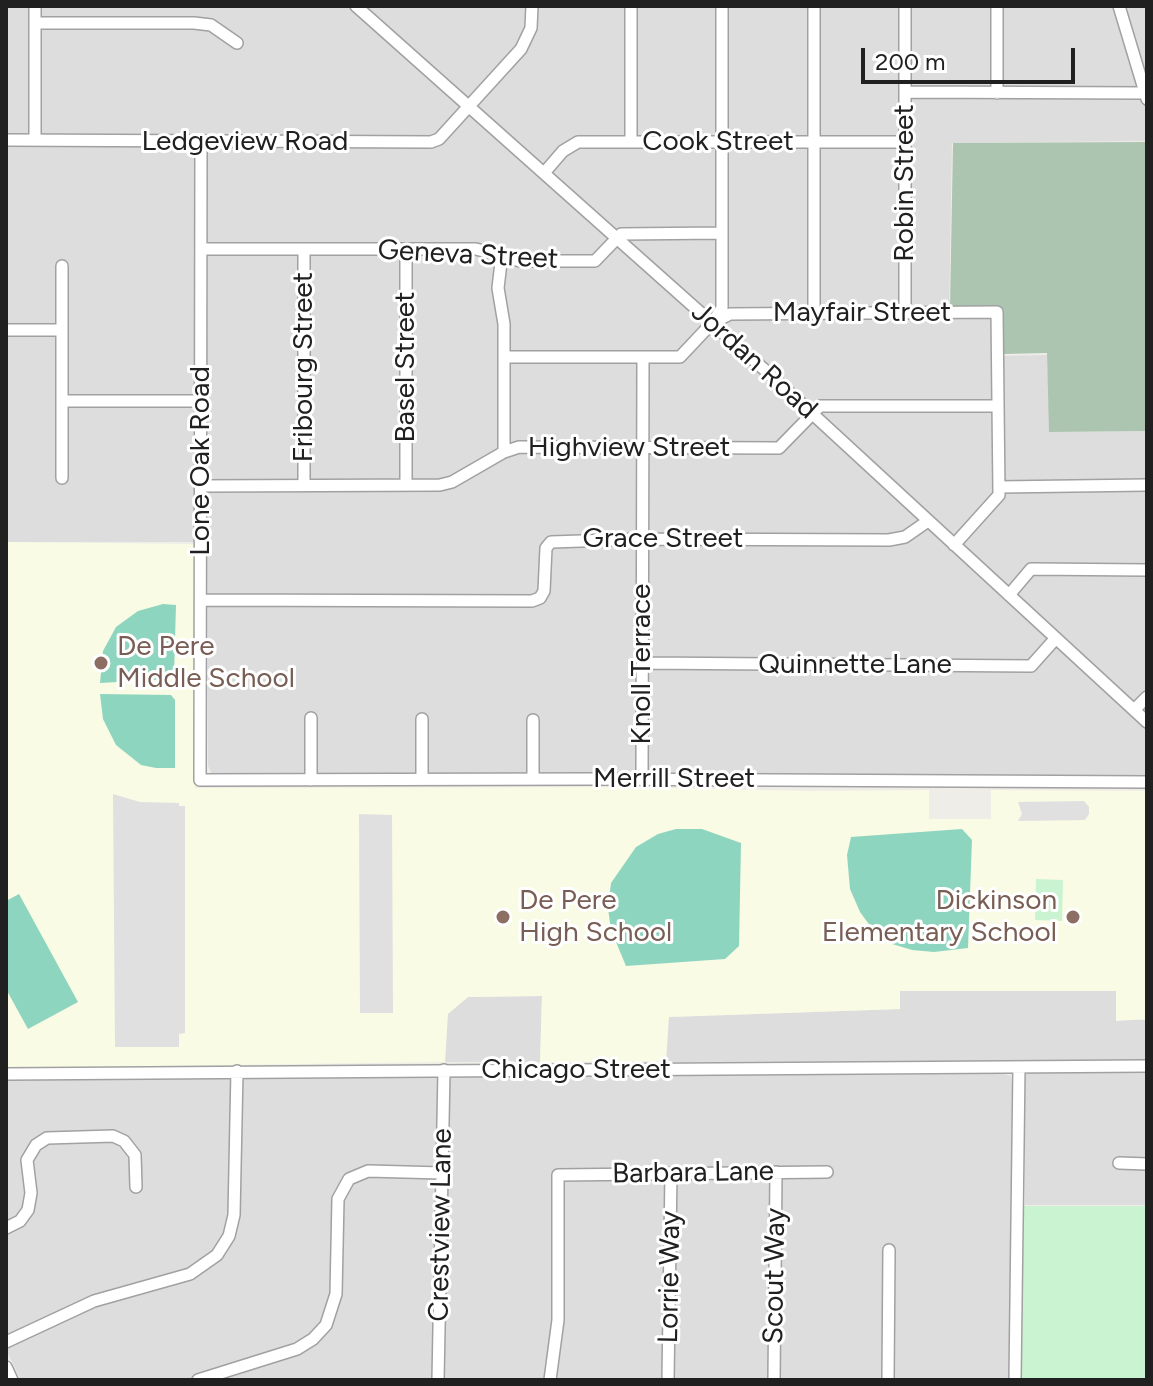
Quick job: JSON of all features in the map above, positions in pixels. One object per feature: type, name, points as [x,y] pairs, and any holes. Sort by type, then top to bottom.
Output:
[{"type":"street","points":[[35,6],[35,140]]},
{"type":"street","name":"Jordan Road","points":[[356,6],[712,323],[1147,722]]},
{"type":"street","name":"Ledgeview Road","points":[[6,140],[431,142],[439,139],[470,107],[526,42],[531,28],[532,6]]},
{"type":"street","points":[[631,6],[631,142]]},
{"type":"street","points":[[504,357],[680,357],[722,308],[722,6]]},
{"type":"street","points":[[814,6],[814,312]]},
{"type":"street","name":"Robin Street","points":[[905,6],[905,312]]},
{"type":"street","points":[[997,6],[997,93]]},
{"type":"street","points":[[905,92],[1146,96],[1119,6]]},
{"type":"street","points":[[35,23],[194,23],[211,25],[237,43]]},
{"type":"street","name":"Lone Oak Road","points":[[200,780],[201,141]]},
{"type":"street","name":"Cook Street","points":[[544,173],[572,143],[905,142]]},
{"type":"street","points":[[616,238],[621,234],[722,233]]},
{"type":"street","name":"Geneva Street","points":[[201,249],[476,249],[520,261],[595,261],[616,238]]},
{"type":"street","name":"Fribourg Street","points":[[304,249],[304,485]]},
{"type":"street","name":"Basel Street","points":[[406,249],[406,485]]},
{"type":"street","points":[[502,254],[498,288],[504,324],[504,452]]},
{"type":"street","points":[[62,266],[62,478]]},
{"type":"street","name":"Mayfair Street","points":[[712,323],[730,314],[997,312],[998,406]]},
{"type":"street","points":[[6,330],[62,330]]},
{"type":"street","name":"Knoll Terrace","points":[[642,779],[643,357]]},
{"type":"street","points":[[62,401],[201,401]]},
{"type":"street","points":[[811,413],[820,406],[998,406],[999,495],[954,545]]},
{"type":"street","name":"Highview Street","points":[[201,486],[452,482],[504,452],[519,447],[779,448],[811,413]]},
{"type":"street","points":[[999,487],[1147,485]]},
{"type":"street","name":"Grace Street","points":[[201,600],[532,601],[540,598],[544,591],[546,548],[551,542],[642,539],[889,540],[905,537],[928,521]]},
{"type":"street","points":[[1009,595],[1031,569],[1147,570]]},
{"type":"street","name":"Quinnette Lane","points":[[642,663],[1031,666],[1056,638]]},
{"type":"street","points":[[1134,710],[1147,697]]},
{"type":"street","points":[[311,718],[311,780]]},
{"type":"street","points":[[422,719],[422,779]]},
{"type":"street","points":[[533,720],[533,779]]},
{"type":"street","name":"Merrill Street","points":[[200,780],[1147,782]]},
{"type":"street","name":"Chicago Street","points":[[6,1074],[1147,1066]]},
{"type":"street","points":[[1015,1380],[1019,1067]]},
{"type":"street","name":"Crestview Lane","points":[[438,1380],[444,1070]]},
{"type":"street","points":[[6,1342],[94,1301],[190,1274],[217,1255],[229,1236],[234,1215],[237,1071]]},
{"type":"street","points":[[6,1228],[20,1221],[28,1210],[31,1193],[27,1160],[36,1145],[47,1138],[113,1136],[124,1141],[135,1155],[136,1187]]},
{"type":"street","points":[[1119,1163],[1147,1164]]},
{"type":"street","points":[[198,1380],[291,1352],[320,1333],[334,1305],[338,1199],[349,1179],[368,1171],[442,1173]]},
{"type":"street","name":"Scout Way","points":[[774,1380],[776,1172]]},
{"type":"street","name":"Barbara Lane","points":[[550,1380],[558,1320],[558,1175],[827,1172]]},
{"type":"street","name":"Lorrie Way","points":[[668,1380],[671,1173]]},
{"type":"street","points":[[888,1380],[889,1250]]},
{"type":"street","points":[[6,1367],[12,1380]]},
{"type":"shaded area","points":[[6,6],[1147,6],[1147,141],[952,143],[949,317],[991,318],[994,321],[994,356],[1047,355],[1050,432],[1147,431],[1147,780],[212,774],[208,766],[207,542],[6,542]]},
{"type":"shaded area","points":[[1147,142],[1147,431],[1049,432],[1047,353],[1004,354],[1003,308],[950,307],[953,143]]},
{"type":"shaded area","name":"De Pere High School","points":[[6,542],[196,544],[195,788],[929,790],[929,819],[991,819],[991,790],[1147,791],[1147,1019],[1116,1021],[1116,991],[900,991],[900,1009],[669,1017],[666,1061],[540,1062],[542,996],[468,997],[448,1014],[445,1062],[6,1068]]},
{"type":"shaded area","points":[[113,794],[140,802],[179,803],[179,806],[185,806],[185,1033],[179,1034],[179,1047],[115,1047]]},
{"type":"shaded area","points":[[1084,801],[1089,807],[1085,820],[1018,821],[1022,814],[1018,802]]},
{"type":"shaded area","points":[[359,814],[392,815],[393,1013],[360,1013]]},
{"type":"shaded area","points":[[900,991],[1116,991],[1117,1020],[1147,1020],[1147,1205],[1025,1205],[1024,1061],[666,1062],[668,1017],[900,1009]]},
{"type":"shaded area","points":[[542,996],[540,1062],[445,1062],[447,1014],[468,997]]},
{"type":"shaded area","points":[[1011,1076],[1012,1083],[1009,1380],[21,1380],[6,1350],[6,1079]]},
{"type":"green space","points":[[163,604],[176,605],[174,675],[169,679],[100,683],[103,651],[116,627],[138,611]]},
{"type":"green space","points":[[100,694],[171,695],[175,700],[175,768],[141,765],[116,745],[103,719]]},
{"type":"green space","points":[[676,829],[702,829],[741,843],[739,946],[725,959],[626,966],[611,930],[608,908],[611,883],[636,847],[658,834]]},
{"type":"green space","points":[[962,829],[972,840],[968,948],[934,952],[889,943],[860,912],[850,889],[847,855],[851,837]]},
{"type":"green space","points":[[1036,879],[1063,880],[1062,921],[1035,920]]},
{"type":"green space","points":[[19,894],[78,1002],[28,1029],[6,989],[6,901]]},
{"type":"green space","points":[[1017,1206],[1147,1206],[1147,1380],[1015,1380]]},
{"type":"place","name":"De Pere Middle School","points":[[101,663]]},
{"type":"place","name":"De Pere High School","points":[[503,917]]},
{"type":"place","name":"Dickinson Elementary School","points":[[1073,917]]}]
